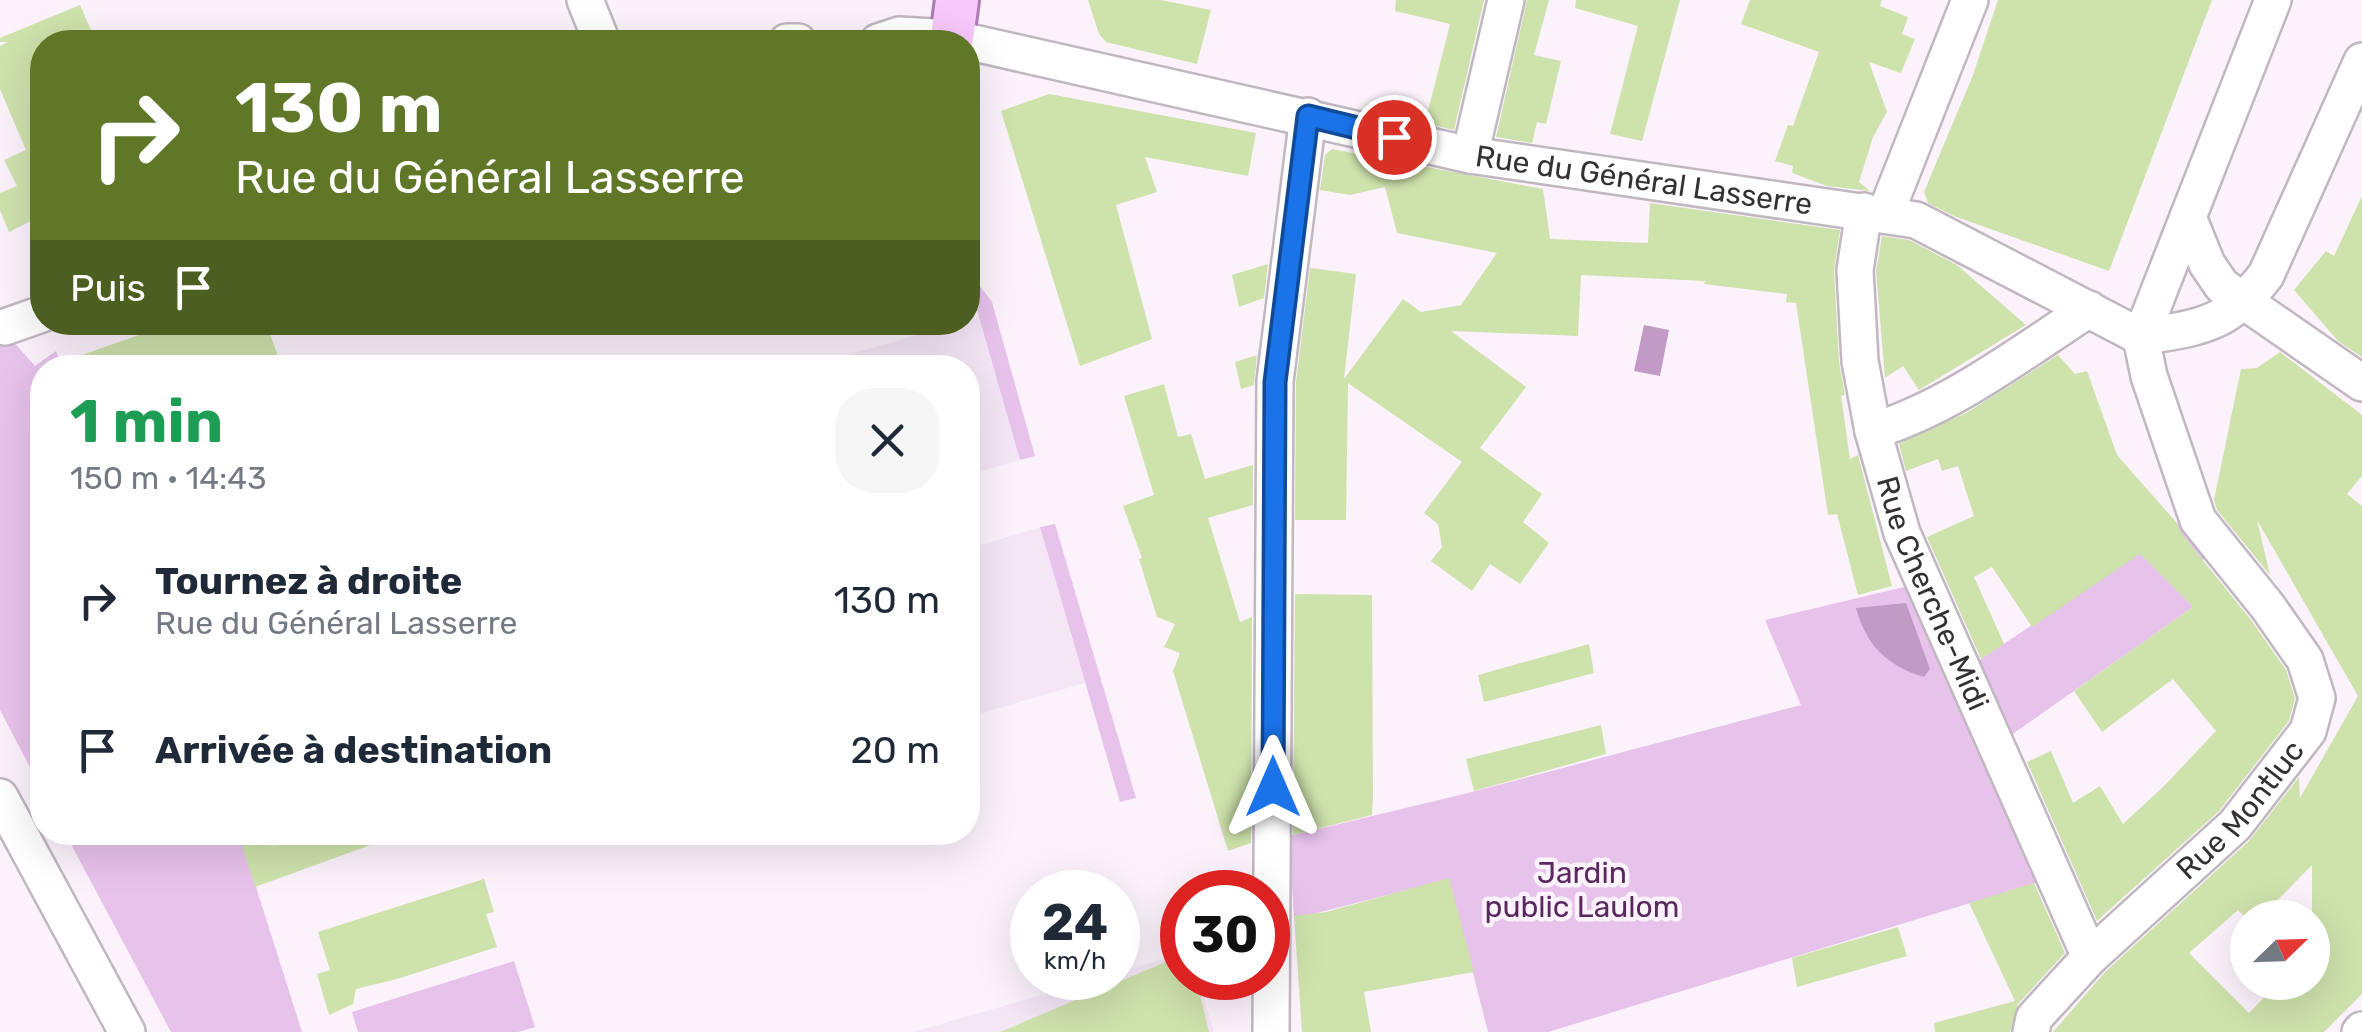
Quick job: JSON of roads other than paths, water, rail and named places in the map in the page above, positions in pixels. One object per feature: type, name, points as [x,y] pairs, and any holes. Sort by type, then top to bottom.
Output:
[{"type":"street","points":[[585,0],[597,30]]},
{"type":"street","points":[[1470,154],[1506,0]]},
{"type":"street","name":"Rue Cherche-Midi","points":[[1970,0],[1954,46],[1874,213],[1855,270],[1860,360],[1873,431],[1902,533],[2090,957]]},
{"type":"street","points":[[2141,337],[2274,0]]},
{"type":"street","name":"Rue du Général Lasserre","points":[[916,30],[954,19],[1308,116],[1470,154],[1916,220],[2141,337]]},
{"type":"street","points":[[2141,337],[2198,328],[2245,302],[2266,275],[2362,61]]},
{"type":"street","points":[[1271,1032],[1275,382],[1308,116]]},
{"type":"street","points":[[2188,217],[2212,273],[2222,286],[2362,384]]},
{"type":"street","points":[[1873,431],[1922,412],[2089,309]]},
{"type":"street","points":[[5,327],[30,318]]},
{"type":"street","name":"Rue Montluc","points":[[2030,1032],[2034,1018],[2090,957],[2234,825],[2308,731],[2318,698],[2305,660],[2198,520],[2149,376],[2141,337]]},
{"type":"street","points":[[0,797],[127,1032]]},
{"type":"park label","name":"Jardin public Laulom","points":[[1582,890]]}]
